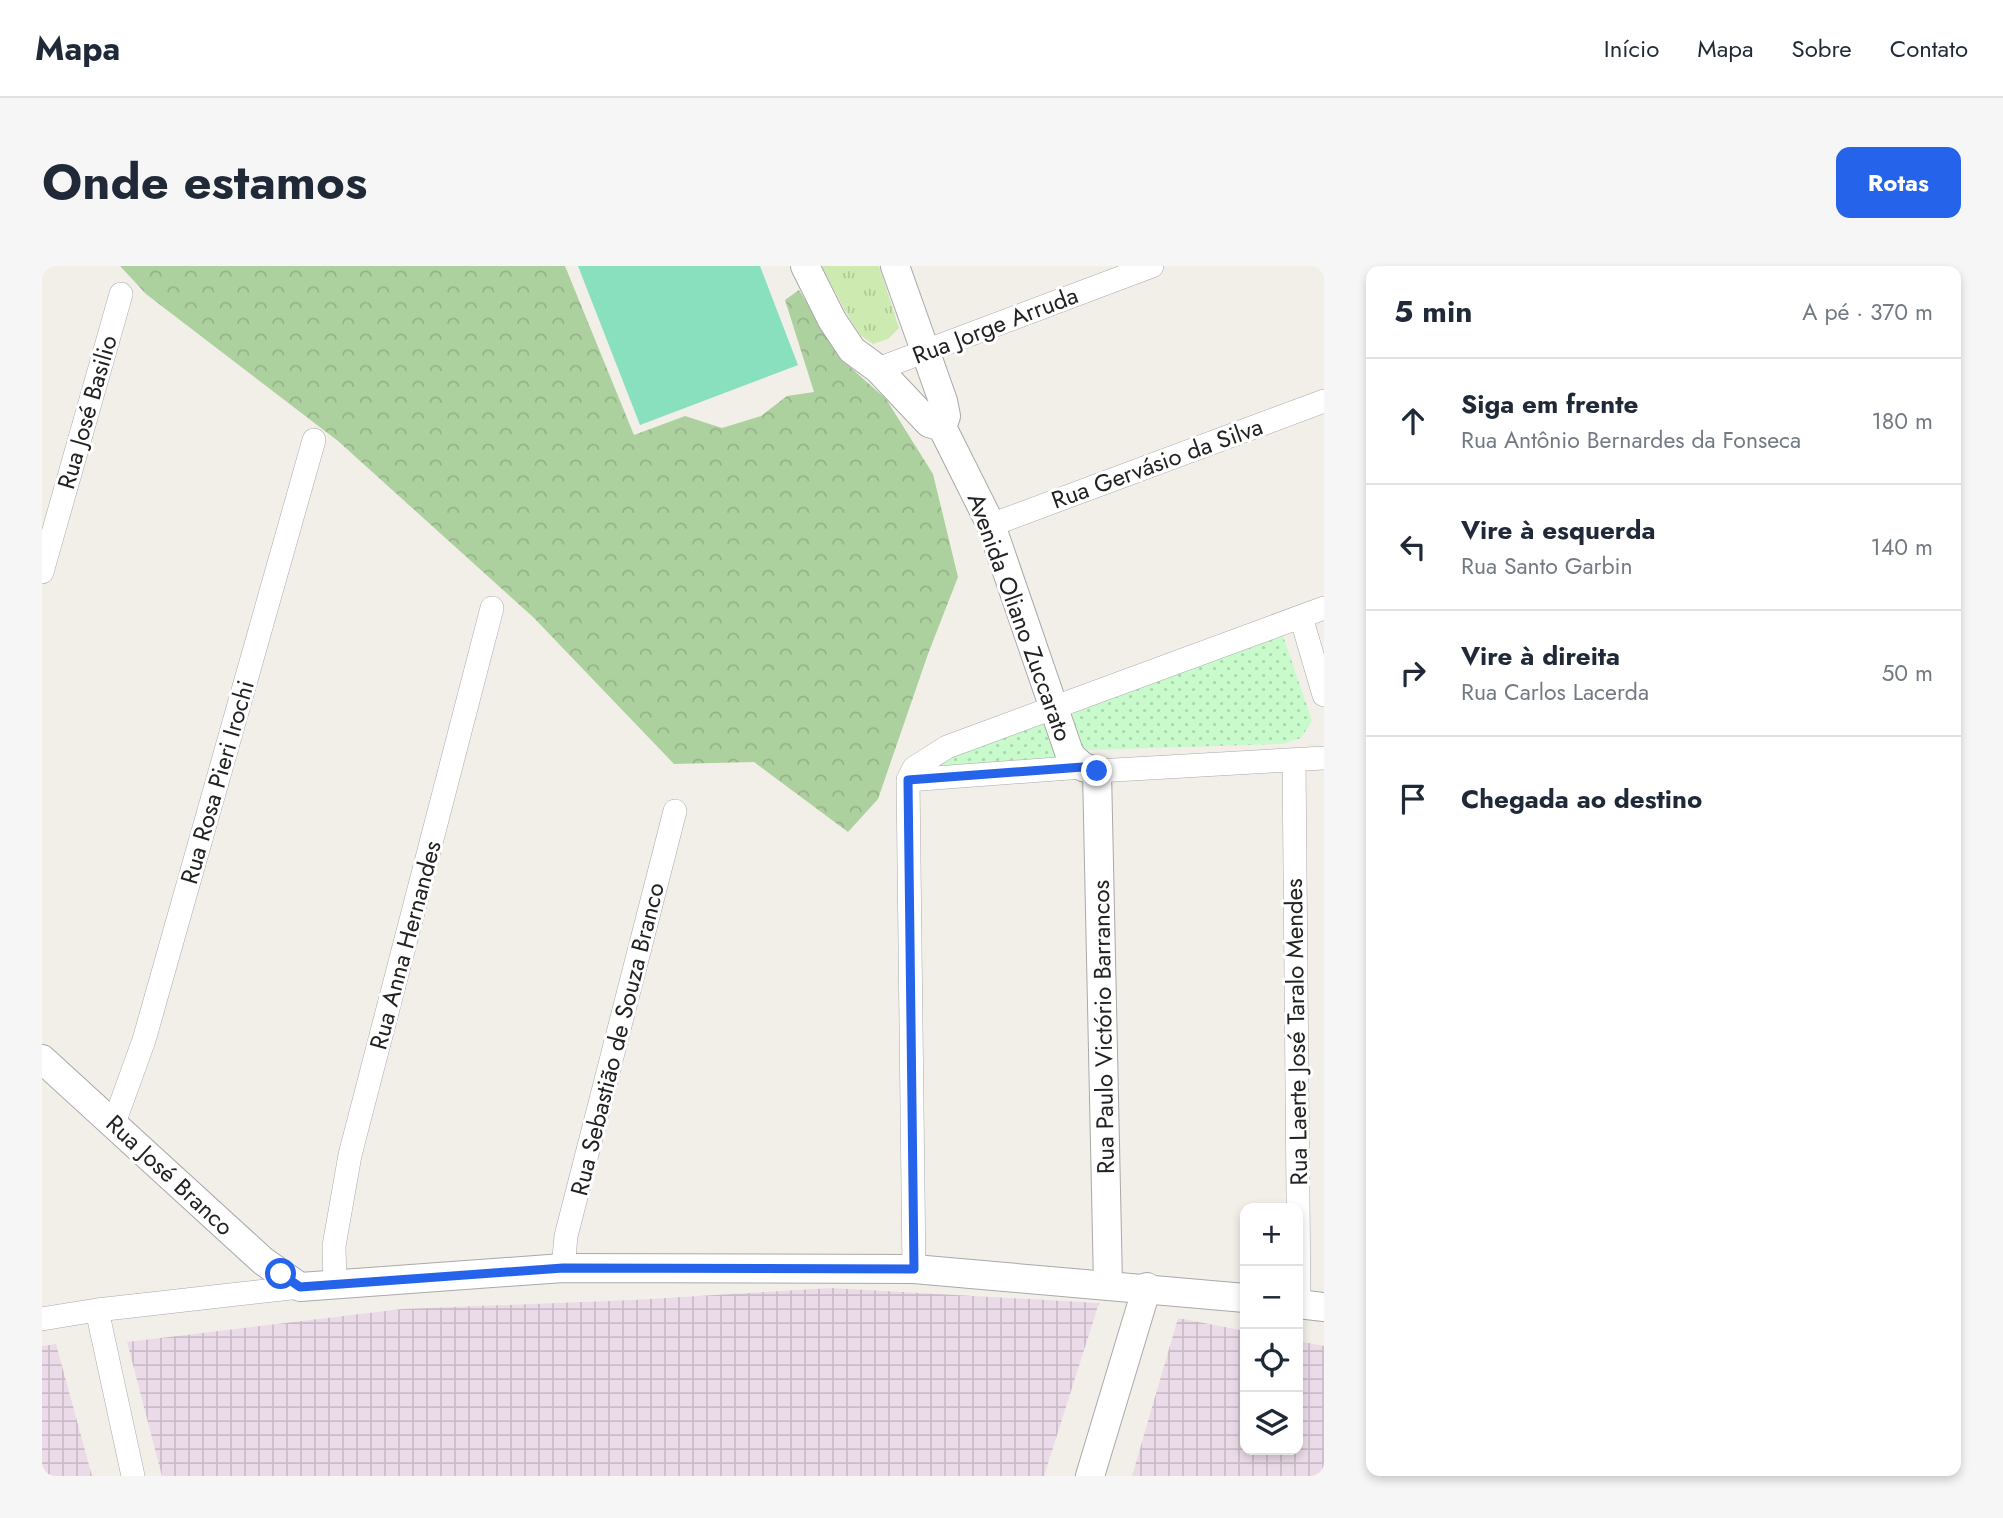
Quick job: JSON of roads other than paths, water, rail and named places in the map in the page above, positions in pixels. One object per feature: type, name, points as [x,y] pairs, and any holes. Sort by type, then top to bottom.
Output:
[{"type":"street","points":[[805,266],[832,320],[852,350],[878,369],[929,423],[942,427],[946,416],[927,351],[895,266]]},
{"type":"street","name":"Rua Jorge Arruda","points":[[878,369],[1152,266]]},
{"type":"street","name":"Rua José Basilio","points":[[42,572],[121,294]]},
{"type":"street","name":"Rua Gervásio da Silva","points":[[991,526],[1324,401]]},
{"type":"street","name":"Avenida Oliano Zuccarato","points":[[942,427],[991,526],[1070,755],[1090,769]]},
{"type":"street","name":"Rua Rosa Pieri Irochi","points":[[114,1123],[144,1040],[314,440]]},
{"type":"street","name":"Rua Anna Hernandes","points":[[335,1284],[334,1246],[350,1155],[492,608]]},
{"type":"street","points":[[914,1269],[908,780],[914,768],[947,747],[1324,608]]},
{"type":"street","points":[[1301,617],[1324,695]]},
{"type":"street","points":[[908,780],[1324,758]]},
{"type":"street","name":"Rua Laerte José Taralo Mendes","points":[[1294,760],[1298,1266]]},
{"type":"street","name":"Rua Paulo Victório Barrancos","points":[[1090,769],[1108,1284]]},
{"type":"street","name":"Rua Sebastião de Souza Branco","points":[[563,1268],[566,1236],[675,811]]},
{"type":"street","name":"Rua José Branco","points":[[42,1059],[262,1261],[300,1287]]},
{"type":"street","points":[[42,1319],[97,1310],[300,1287],[563,1268],[914,1269],[1147,1287],[1240,1297]]},
{"type":"street","points":[[1090,1476],[1147,1287]]},
{"type":"street","points":[[1303,1305],[1324,1307]]},
{"type":"street","points":[[97,1310],[133,1476]]}]
